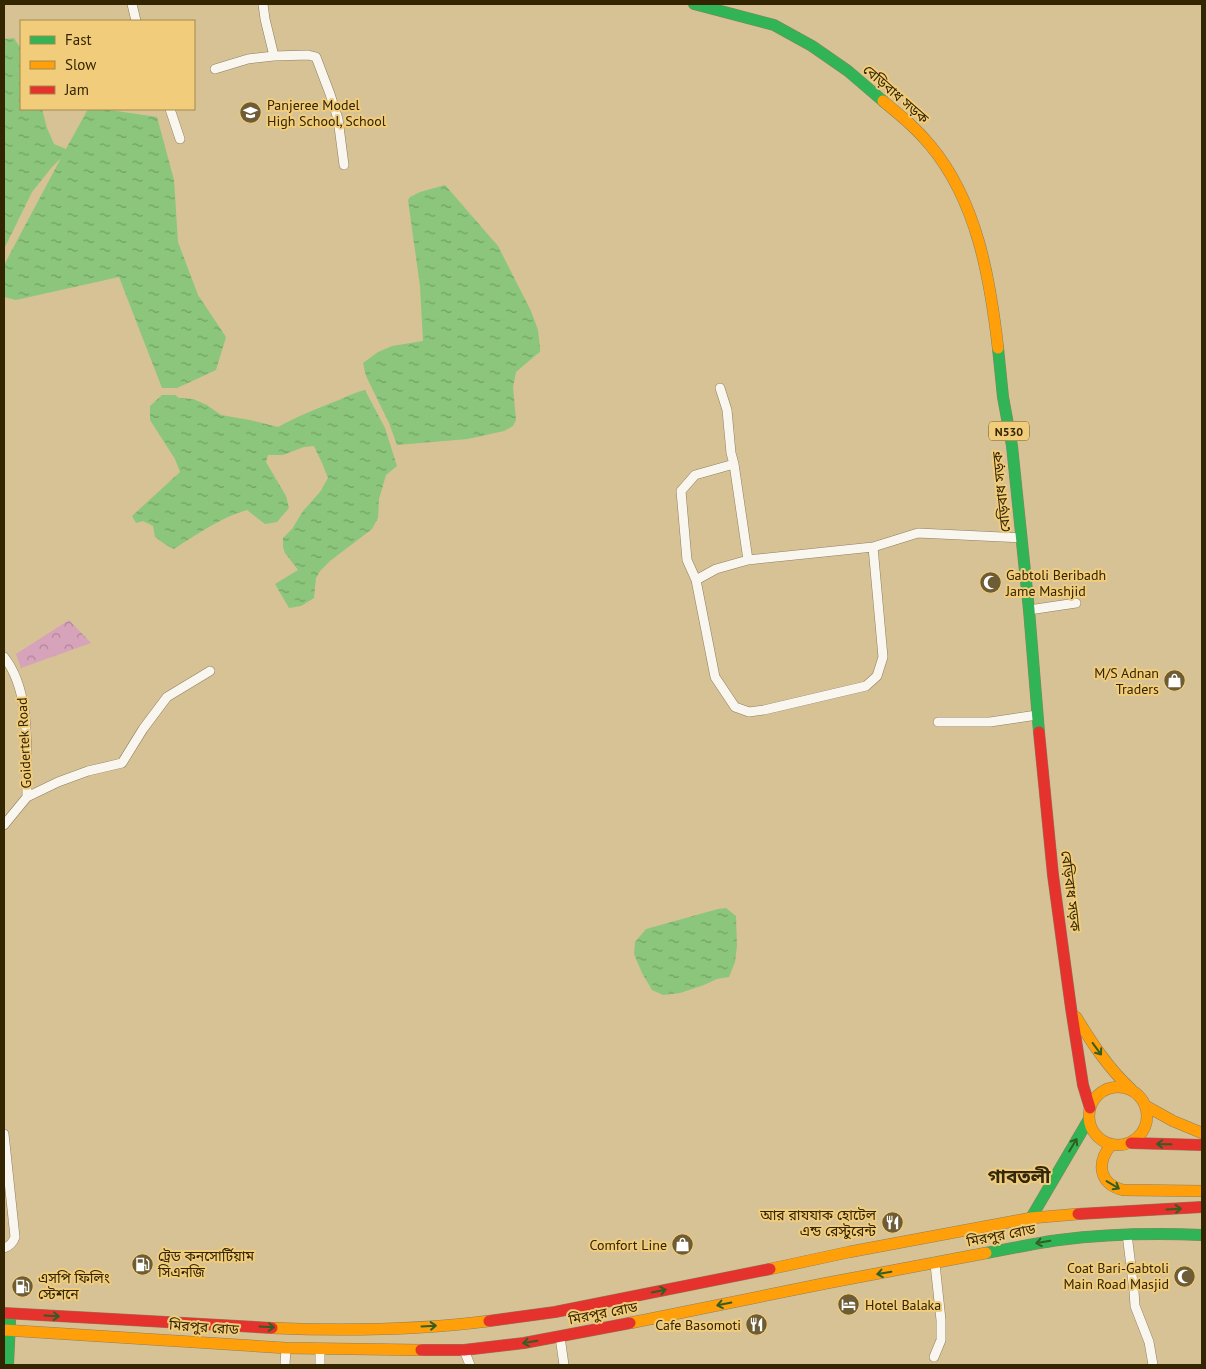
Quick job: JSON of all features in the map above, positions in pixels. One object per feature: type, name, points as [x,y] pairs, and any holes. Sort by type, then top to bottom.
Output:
[{"type":"main road","name":"বেড়িবাধ সড়ক","points":[[694,4],[774,25],[812,46],[848,71],[914,126],[948,170],[969,210],[988,278],[994,313],[1003,398],[1012,446],[1053,875],[1071,1008],[1089,1113]]},
{"type":"main road","name":"বেড়িবাধ সড়ক","points":[[1071,1008],[1085,1033],[1102,1056],[1117,1076],[1131,1089]]},
{"type":"main road","points":[[1031,1218],[1089,1113],[1094,1098],[1102,1091],[1111,1087],[1131,1089],[1138,1094],[1146,1106],[1148,1115],[1144,1131],[1131,1143]]},
{"type":"main road","points":[[1146,1106],[1190,1130],[1202,1133]]},
{"type":"main road","points":[[1089,1113],[1091,1128],[1103,1141],[1111,1145],[1121,1146],[1131,1143],[1202,1145]]},
{"type":"main road","points":[[1111,1145],[1106,1150],[1101,1165],[1102,1175],[1106,1182],[1113,1187],[1123,1190],[1202,1191]]},
{"type":"main road","name":"মিরপুর রোড","points":[[7,1313],[298,1329],[370,1329],[465,1324],[555,1312],[832,1255],[1031,1218],[1202,1207]]},
{"type":"main road","name":"মিরপুর রোড","points":[[6,1330],[286,1348],[464,1350],[560,1337],[827,1283],[1056,1240],[1127,1234],[1202,1235]]},
{"type":"main road","points":[[7,1313],[8,1365]]},
{"type":"street","points":[[132,4],[136,20]]},
{"type":"street","points":[[263,4],[274,56]]},
{"type":"street","points":[[215,69],[248,59],[274,56],[308,55],[316,57],[338,119],[344,165]]},
{"type":"street","points":[[170,110],[180,139]]},
{"type":"street","points":[[720,388],[727,410],[731,453],[748,560]]},
{"type":"street","points":[[734,464],[695,475],[681,491],[687,560],[696,580],[715,677],[735,707],[749,712],[764,710],[866,686],[878,676],[883,657],[873,546]]},
{"type":"street","points":[[696,580],[716,568],[748,560],[873,546],[918,533],[1021,538]]},
{"type":"street","points":[[1029,610],[1076,603]]},
{"type":"street","name":"Goidertek Road","points":[[4,657],[10,665],[21,690],[25,713],[27,797],[4,825]]},
{"type":"street","points":[[27,797],[88,770],[122,763],[143,729],[167,697],[210,671]]},
{"type":"street","points":[[938,722],[990,722],[1037,716]]},
{"type":"street","points":[[4,1134],[15,1237],[9,1246],[4,1248]]},
{"type":"street","points":[[1127,1234],[1135,1306],[1150,1342],[1153,1365]]},
{"type":"street","points":[[934,1358],[941,1340],[941,1320],[935,1264]]},
{"type":"street","points":[[560,1337],[564,1365]]},
{"type":"street","points":[[285,1365],[286,1348]]},
{"type":"street","points":[[320,1349],[320,1365]]},
{"type":"street","points":[[464,1350],[470,1365]]},
{"type":"green space","points":[[69,620],[91,643],[21,668],[16,654]]},
{"type":"water","points":[[14,38],[20,47],[20,110],[42,110],[54,144],[66,149],[87,110],[110,110],[157,117],[174,180],[178,242],[198,295],[226,337],[216,370],[177,388],[162,388],[119,277],[16,300],[4,297],[4,265],[61,158],[32,192],[4,249],[4,39]]},
{"type":"water","points":[[445,185],[498,246],[531,311],[538,330],[540,352],[516,372],[513,387],[516,420],[513,426],[504,431],[468,439],[397,445],[389,423],[366,376],[363,363],[378,352],[392,346],[423,341],[420,286],[408,200],[420,192]]},
{"type":"water","points":[[365,390],[385,428],[397,466],[386,475],[379,499],[378,518],[372,529],[320,571],[316,578],[314,598],[301,606],[289,608],[275,584],[298,570],[285,553],[283,538],[320,492],[328,478],[314,446],[304,447],[283,455],[268,455],[266,462],[286,496],[289,508],[277,522],[265,524],[247,510],[218,522],[174,549],[155,537],[153,526],[143,521],[136,523],[132,516],[180,472],[175,459],[150,420],[150,406],[162,395],[175,395],[179,398],[193,399],[207,405],[221,415],[278,427],[308,412]]},
{"type":"water","points":[[726,908],[736,916],[737,946],[735,962],[729,977],[717,979],[680,993],[663,995],[652,990],[634,954],[635,942],[646,929]]},
{"type":"traffic: fast","points":[[694,4],[774,25],[812,46],[848,71],[883,101]]},
{"type":"traffic: fast","points":[[998,348],[1003,397],[1012,446],[1029,610],[1039,732]]},
{"type":"traffic: fast","points":[[1031,1218],[1089,1119]]},
{"type":"traffic: fast","points":[[986,1253],[1050,1241],[1094,1236],[1202,1235]]},
{"type":"traffic: fast","points":[[8,1365],[10,1321]]},
{"type":"traffic: slow","points":[[883,101],[913,127],[930,145],[946,167],[959,190],[979,241],[991,295],[998,348]]},
{"type":"traffic: slow","points":[[1076,1017],[1094,1046],[1131,1089]]},
{"type":"traffic: slow","points":[[1112,1087],[1124,1087],[1134,1091],[1143,1100],[1147,1116],[1147,1122],[1139,1137],[1124,1145],[1112,1145],[1102,1141],[1093,1132],[1089,1122],[1089,1110],[1093,1100],[1102,1091],[1112,1087]]},
{"type":"traffic: slow","points":[[1146,1106],[1173,1121],[1202,1133]]},
{"type":"traffic: slow","points":[[1111,1145],[1103,1159],[1102,1172],[1109,1183],[1115,1187],[1123,1190],[1202,1191]]},
{"type":"traffic: slow","points":[[770,1269],[849,1252],[1031,1218],[1078,1214]]},
{"type":"traffic: slow","points":[[630,1323],[986,1253]]},
{"type":"traffic: slow","points":[[272,1328],[380,1329],[489,1321]]},
{"type":"traffic: slow","points":[[4,1330],[286,1348],[421,1350]]},
{"type":"traffic: jam","points":[[1039,732],[1053,875],[1071,1008],[1083,1085],[1090,1108]]},
{"type":"traffic: jam","points":[[1131,1143],[1202,1145]]},
{"type":"traffic: jam","points":[[1078,1214],[1202,1207]]},
{"type":"traffic: jam","points":[[489,1321],[555,1312],[770,1269]]},
{"type":"traffic: jam","points":[[4,1313],[272,1328]]},
{"type":"traffic: jam","points":[[421,1350],[464,1350],[524,1343],[630,1323]]},
{"type":"place","name":"Panjeree Model High School, School","points":[[251,113]]},
{"type":"place","name":"Gabtoli Beribadh Jame Mashjid","points":[[990,583]]},
{"type":"place","name":"M/S Adnan Traders","points":[[1175,681]]},
{"type":"place","name":"আর রাযযাক হোটেল এন্ড রেস্টুরেন্ট","points":[[892,1223]]},
{"type":"place","name":"Comfort Line","points":[[683,1245]]},
{"type":"place","name":"ট্রেড কনসোর্টিয়াম সিএনজি","points":[[142,1264]]},
{"type":"place","name":"Coat Bari-Gabtoli Main Road Masjid","points":[[1185,1276]]},
{"type":"place","name":"এসপি ফিলিং স্টেশনে","points":[[22,1286]]},
{"type":"place","name":"Hotel Balaka","points":[[849,1305]]},
{"type":"place","name":"Cafe Basomoti","points":[[757,1325]]},
{"type":"district","name":"গাবতলী","points":[[1019,1176]]}]
